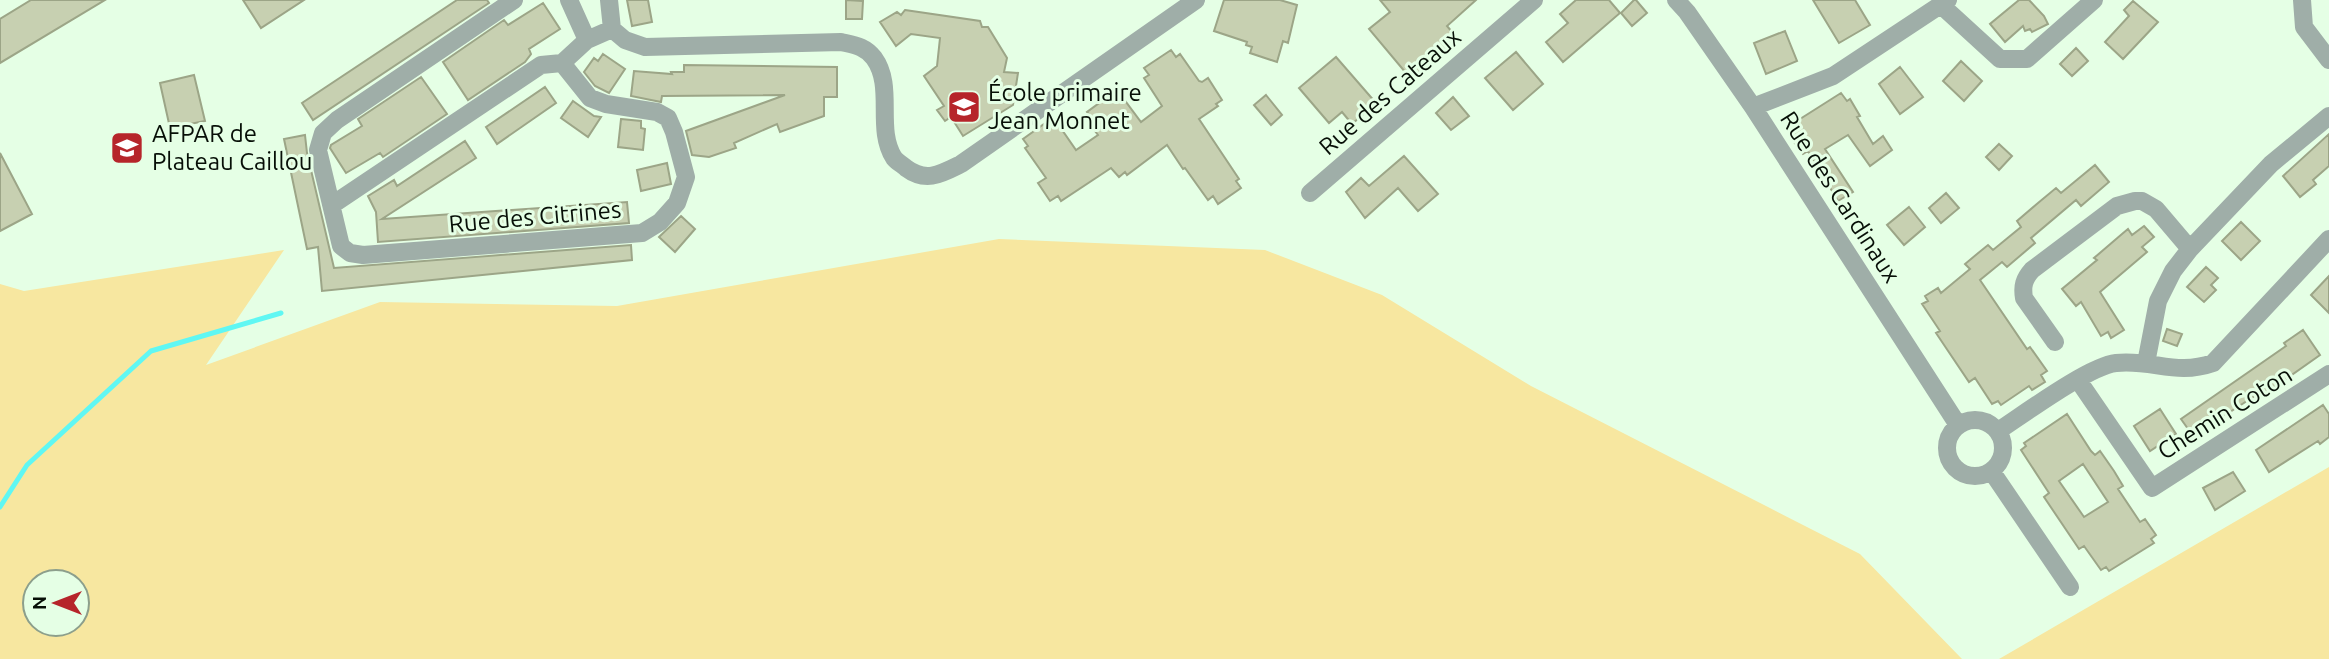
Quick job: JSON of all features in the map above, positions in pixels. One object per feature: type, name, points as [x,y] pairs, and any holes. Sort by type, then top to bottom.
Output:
[{"type":"street","name":"Rue des Citrines","points":[[514,0],[337,120],[323,133],[318,150],[341,246],[350,253],[363,255],[642,233],[660,222],[677,203],[686,177],[668,118],[657,112],[590,99],[562,63]]},
{"type":"street","points":[[569,0],[587,40]]},
{"type":"street","points":[[609,0],[612,29],[625,40],[645,47],[841,42],[863,47],[874,58],[883,76],[887,137],[894,159],[914,174],[933,178],[961,164],[1196,0]]},
{"type":"street","name":"Rue des Cateaux","points":[[1310,193],[1534,0]]},
{"type":"street","name":"Rue des Cardinaux","points":[[1676,0],[1753,107],[1958,425]]},
{"type":"street","points":[[1753,107],[1833,76],[1944,2],[2000,59],[2027,59],[2094,0]]},
{"type":"street","points":[[2302,0],[2304,27],[2329,60]]},
{"type":"street","points":[[332,205],[541,65],[562,63],[587,40],[612,29]]},
{"type":"street","points":[[2146,363],[2158,301],[2173,271],[2190,249],[2271,164],[2329,116]]},
{"type":"street","points":[[2055,342],[2024,298],[2026,276],[2117,206],[2135,201],[2149,204],[2190,249]]},
{"type":"street","points":[[1998,431],[2078,380],[2108,365],[2146,363],[2195,370],[2214,363],[2329,239]]},
{"type":"street","name":"Chemin Coton","points":[[2078,380],[2151,488],[2329,374]]},
{"type":"street","points":[[1968,420],[1979,420],[1989,423],[1998,431],[2003,443],[2001,460],[1992,472],[1976,477],[1962,474],[1954,468],[1948,457],[1947,444],[1952,431],[1958,425],[1968,420]]},
{"type":"street","points":[[1992,472],[2070,587]]},
{"type":"shaded area","points":[[999,239],[1265,250],[1382,295],[1531,386],[1860,554],[1962,659],[0,659],[0,284],[24,291],[284,250],[206,365],[380,302],[617,306]]},
{"type":"shaded area","points":[[2329,467],[2329,659],[1999,659]]},
{"type":"building","points":[[31,0],[105,0],[0,63],[0,19]]},
{"type":"building","points":[[243,0],[304,0],[261,28]]},
{"type":"building","points":[[457,0],[487,0],[489,3],[313,120],[302,103]]},
{"type":"building","points":[[627,0],[648,0],[652,22],[632,26]]},
{"type":"building","points":[[846,0],[863,1],[862,19],[846,19]]},
{"type":"building","points":[[1224,0],[1280,0],[1297,5],[1288,43],[1283,41],[1277,62],[1250,53],[1252,47],[1246,45],[1247,42],[1214,31]]},
{"type":"building","points":[[1380,0],[1476,0],[1447,26],[1458,39],[1411,79],[1369,29],[1390,12]]},
{"type":"building","points":[[1576,0],[1609,0],[1620,13],[1563,62],[1546,42],[1568,23],[1560,14]]},
{"type":"building","points":[[1634,0],[1647,13],[1632,26],[1621,13]]},
{"type":"building","points":[[1813,0],[1855,0],[1870,25],[1839,43]]},
{"type":"building","points":[[2019,0],[2029,0],[2048,24],[2032,32],[2030,29],[2025,31],[2023,26],[2005,42],[1990,24]]},
{"type":"building","points":[[2133,1],[2158,22],[2123,59],[2105,42],[2129,16],[2124,10]]},
{"type":"building","points":[[543,3],[560,29],[529,49],[531,54],[525,62],[468,100],[443,62],[504,20],[508,25]]},
{"type":"building","points":[[905,10],[980,21],[982,27],[988,27],[1007,58],[1004,72],[1018,73],[1013,105],[963,136],[951,117],[945,121],[937,110],[944,106],[924,76],[937,66],[940,38],[911,34],[896,46],[880,22],[897,12],[901,15]]},
{"type":"building","points":[[1785,31],[1797,61],[1766,74],[1754,43]]},
{"type":"building","points":[[2076,48],[2088,61],[2072,76],[2060,64]]},
{"type":"building","points":[[1171,50],[1176,57],[1180,54],[1199,81],[1208,78],[1222,100],[1199,119],[1239,179],[1236,181],[1241,188],[1218,204],[1213,196],[1208,200],[1167,145],[1127,175],[1125,172],[1119,177],[1111,168],[1061,201],[1058,196],[1050,201],[1038,183],[1046,178],[1025,148],[1028,146],[1023,139],[1051,119],[1076,150],[1098,135],[1088,122],[1093,119],[1087,112],[1113,93],[1119,101],[1123,98],[1141,122],[1162,106],[1144,78],[1149,75],[1144,68]]},
{"type":"building","points":[[1516,52],[1543,84],[1513,110],[1485,78]]},
{"type":"building","points":[[603,54],[625,69],[609,93],[595,86],[584,72],[594,58],[598,61]]},
{"type":"building","points":[[1336,57],[1376,103],[1352,124],[1342,112],[1329,123],[1299,88]]},
{"type":"building","points":[[1961,61],[1982,81],[1964,101],[1943,81]]},
{"type":"building","points":[[684,65],[837,67],[837,97],[824,97],[824,116],[780,132],[777,124],[734,143],[736,148],[709,157],[692,155],[686,131],[785,95],[662,96],[661,102],[631,96],[634,71],[672,74],[671,72],[684,72]]},
{"type":"building","points":[[1900,67],[1923,97],[1900,114],[1879,84]]},
{"type":"building","points":[[194,75],[205,121],[170,128],[160,83]]},
{"type":"building","points":[[421,77],[447,114],[383,157],[380,153],[346,173],[330,148],[331,145],[362,126],[358,119]]},
{"type":"building","points":[[545,87],[556,103],[497,144],[486,127]]},
{"type":"building","points":[[1841,93],[1847,101],[1850,99],[1873,144],[1883,136],[1892,150],[1870,166],[1848,135],[1825,149],[1853,192],[1838,201],[1808,151],[1803,154],[1791,138],[1795,135],[1789,126]]},
{"type":"building","points":[[1266,95],[1282,115],[1271,125],[1254,105]]},
{"type":"building","points":[[1453,97],[1469,116],[1451,130],[1436,113]]},
{"type":"building","points":[[573,101],[594,116],[601,117],[588,137],[561,118]]},
{"type":"building","points":[[621,119],[641,121],[641,128],[645,129],[643,150],[618,147]]},
{"type":"building","points":[[2329,134],[2329,166],[2313,180],[2316,184],[2300,197],[2283,176]]},
{"type":"building","points":[[305,135],[334,268],[631,245],[632,260],[322,291],[318,247],[307,249],[284,139]]},
{"type":"building","points":[[465,141],[476,158],[382,219],[627,202],[629,223],[378,242],[376,212],[368,196],[394,180],[397,186]]},
{"type":"building","points":[[1999,144],[2012,156],[1999,170],[1986,157]]},
{"type":"building","points":[[0,153],[32,214],[0,231]]},
{"type":"building","points":[[1404,156],[1438,194],[1418,211],[1398,188],[1365,218],[1346,192],[1361,178],[1369,186]]},
{"type":"building","points":[[667,163],[671,184],[641,191],[637,170]]},
{"type":"building","points":[[2095,165],[2109,182],[2081,206],[2076,200],[2031,238],[2035,243],[2007,267],[2002,262],[1980,280],[2027,349],[2030,347],[2047,371],[2041,375],[2045,382],[2032,390],[2029,386],[2001,405],[1998,401],[1992,404],[1975,378],[1969,382],[1936,333],[1940,331],[1922,304],[1928,301],[1925,296],[1938,288],[1941,293],[1970,269],[1965,264],[1988,245],[1993,250],[2021,227],[2017,221],[2056,188],[2061,193]]},
{"type":"building","points":[[1946,193],[1959,208],[1941,223],[1929,208]]},
{"type":"building","points":[[1909,207],[1925,227],[1904,245],[1887,225]]},
{"type":"building","points":[[681,216],[695,229],[675,252],[659,237]]},
{"type":"building","points":[[2241,222],[2260,241],[2241,260],[2222,241]]},
{"type":"building","points":[[2144,226],[2154,237],[2142,247],[2147,252],[2100,292],[2124,330],[2111,338],[2108,332],[2101,336],[2081,302],[2076,306],[2062,289],[2128,229],[2132,235]]},
{"type":"building","points":[[2206,267],[2218,278],[2211,285],[2216,290],[2204,302],[2187,287]]},
{"type":"building","points":[[2329,276],[2329,313],[2311,295]]},
{"type":"building","points":[[2167,329],[2182,334],[2177,346],[2163,341]]},
{"type":"building","points":[[2303,330],[2320,355],[2266,393],[2264,390],[2193,436],[2181,419],[2286,346],[2284,343]]},
{"type":"building","points":[[2323,405],[2329,414],[2329,437],[2269,472],[2256,450]]},
{"type":"building","points":[[2160,409],[2176,434],[2150,451],[2134,426]]},
{"type":"building","points":[[2067,414],[2091,451],[2095,455],[2100,451],[2114,471],[2123,486],[2118,489],[2140,522],[2145,519],[2156,535],[2151,539],[2154,543],[2109,571],[2106,567],[2101,570],[2084,546],[2079,549],[2044,497],[2049,493],[2021,450],[2026,446],[2024,443]],"holes":[[[2083,464],[2108,502],[2084,517],[2059,481]]]},
{"type":"building","points":[[2233,472],[2245,491],[2215,510],[2203,488]]},
{"type":"waterway","points":[[0,507],[27,465],[151,351],[281,313]]},
{"type":"place","name":"École primaire Jean Monnet","points":[[964,107]]},
{"type":"place","name":"AFPAR de Plateau Caillou","points":[[127,148]]}]
